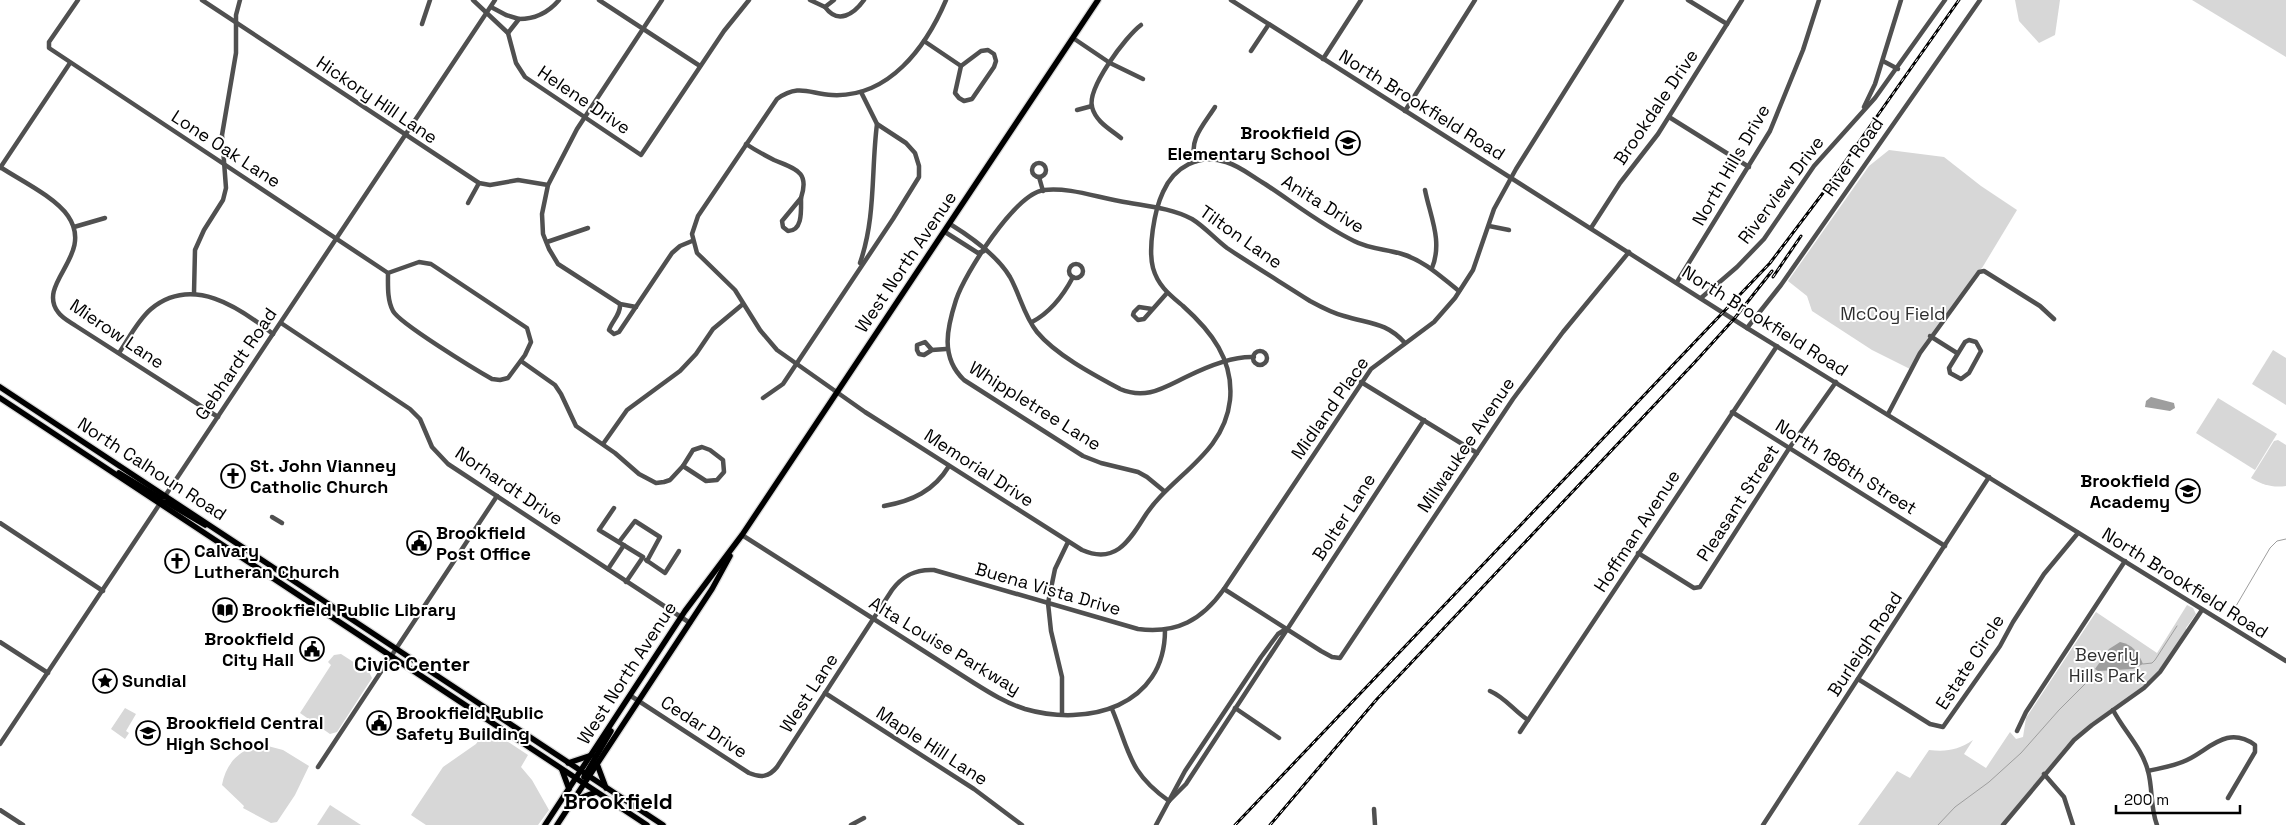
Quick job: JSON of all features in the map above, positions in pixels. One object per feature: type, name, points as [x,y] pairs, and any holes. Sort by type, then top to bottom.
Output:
[{"type":"main road","name":"West North Avenue","points":[[557,825],[584,784],[585,774],[592,754],[681,618],[740,538],[1098,0]]},
{"type":"main road","name":"North Calhoun Road","points":[[0,386],[663,825]]},
{"type":"main road","name":"North Calhoun Road","points":[[0,398],[647,825]]},
{"type":"main road","points":[[101,465],[131,479],[160,498],[165,496]]},
{"type":"main road","points":[[160,503],[166,502],[197,522],[212,527]]},
{"type":"main road","name":"West North Avenue","points":[[545,825],[576,778],[585,774],[597,764],[712,589],[740,538]]},
{"type":"main road","points":[[585,774],[606,742],[617,718]]},
{"type":"main road","points":[[568,763],[592,754]]},
{"type":"main road","points":[[597,764],[606,788]]},
{"type":"main road","points":[[561,768],[569,789]]},
{"type":"main road","points":[[573,801],[586,794],[596,792]]},
{"type":"street","name":"Lone Oak Lane","points":[[78,0],[49,42],[49,48],[388,273]]},
{"type":"street","name":"Hickory Hill Lane","points":[[202,0],[479,183]]},
{"type":"street","points":[[194,293],[193,266],[196,250],[204,230],[223,200],[226,188],[222,135],[236,53],[236,22],[240,0]]},
{"type":"street","points":[[422,24],[430,0]]},
{"type":"street","points":[[473,0],[508,33],[519,19]]},
{"type":"street","name":"Gebhardt Road","points":[[0,744],[495,0]]},
{"type":"street","points":[[491,7],[519,19],[540,15],[552,8],[559,0]]},
{"type":"street","points":[[599,0],[700,66],[724,30],[750,0]]},
{"type":"street","points":[[636,307],[620,304],[563,268],[555,260],[543,234],[542,220],[548,185],[584,117],[662,0]]},
{"type":"street","points":[[810,0],[826,7],[833,15],[846,16],[856,11],[864,0]]},
{"type":"street","points":[[826,7],[834,0]]},
{"type":"street","points":[[620,304],[620,310],[609,330],[614,334],[619,332],[672,253],[680,246],[692,241],[693,227],[698,216],[774,102],[784,94],[798,90],[833,95],[860,92],[883,82],[895,74],[910,59],[924,41],[946,0]]},
{"type":"street","name":"North Brookfield Road","points":[[1231,0],[1747,328],[2286,661]]},
{"type":"street","points":[[1323,59],[1360,0]]},
{"type":"street","points":[[1405,111],[1475,0]]},
{"type":"street","name":"Midland Place","points":[[1224,589],[1374,365],[1434,322],[1459,291],[1473,270],[1494,209],[1511,178],[1622,0]]},
{"type":"street","points":[[1688,0],[1727,24]]},
{"type":"street","name":"Brookdale Drive","points":[[1591,228],[1620,183],[1669,117],[1742,0]]},
{"type":"street","name":"North Hills Drive","points":[[1676,282],[1770,131],[1803,50],[1818,0]]},
{"type":"street","name":"Riverview Drive","points":[[1859,116],[1870,97],[1901,0]]},
{"type":"street","name":"Riverview Drive","points":[[1701,298],[1760,244],[1814,166],[1898,69],[1945,0]]},
{"type":"street","name":"River Road","points":[[1747,328],[1781,285],[1980,0]]},
{"type":"street","points":[[1251,51],[1269,24]]},
{"type":"street","points":[[1121,138],[1097,118],[1092,106],[1092,92],[1130,34],[1141,25]]},
{"type":"street","name":"Helene Drive","points":[[508,33],[516,63],[525,77],[642,155],[700,66]]},
{"type":"street","points":[[1073,38],[1110,64],[1143,79]]},
{"type":"street","points":[[924,41],[961,66]]},
{"type":"street","points":[[981,51],[991,52],[996,61],[976,94],[967,101],[959,98],[955,93],[961,66],[981,51]]},
{"type":"street","points":[[1883,60],[1898,69]]},
{"type":"street","points":[[70,63],[0,168],[58,206],[74,227],[105,218]]},
{"type":"street","points":[[763,398],[779,388],[796,364],[912,190],[920,172],[918,160],[911,148],[877,124],[860,92]]},
{"type":"street","points":[[1077,110],[1092,106]]},
{"type":"street","points":[[1164,491],[1206,454],[1225,424],[1231,391],[1226,362],[1220,349],[1208,330],[1167,293],[1156,277],[1151,256],[1158,208],[1164,188],[1174,175],[1196,160],[1194,144],[1198,133],[1215,107]]},
{"type":"street","points":[[1669,117],[1749,167]]},
{"type":"street","points":[[858,270],[867,239],[872,209],[877,124]]},
{"type":"street","points":[[746,144],[762,154],[798,171],[804,180],[798,226],[794,230],[788,231],[783,227],[782,221],[801,198]]},
{"type":"street","name":"Anita Drive","points":[[1196,160],[1227,162],[1353,241],[1402,254],[1432,268],[1459,291]]},
{"type":"street","points":[[932,350],[946,349],[949,322],[958,296],[984,251],[1012,210],[1028,197],[1043,190],[1039,177]]},
{"type":"street","points":[[468,203],[479,183],[490,185],[518,180],[548,185]]},
{"type":"street","name":"Tilton Lane","points":[[1043,190],[1066,191],[1177,213],[1194,221],[1231,250],[1312,302],[1335,313],[1384,326],[1397,334],[1405,343]]},
{"type":"street","points":[[1425,190],[1436,236],[1436,253],[1432,268]]},
{"type":"street","points":[[950,224],[978,242],[984,251],[999,263],[1008,275],[1024,312],[1038,333],[1052,346],[1112,385],[1133,394],[1155,392],[1197,372],[1244,356],[1254,357]]},
{"type":"street","points":[[1489,226],[1509,230]]},
{"type":"street","name":"Mierow Lane","points":[[74,227],[76,247],[53,291],[55,307],[61,316],[218,417]]},
{"type":"street","points":[[547,242],[588,228]]},
{"type":"street","points":[[945,232],[978,253],[984,251]]},
{"type":"street","name":"Memorial Drive","points":[[692,241],[699,256],[726,280],[765,336],[796,364],[949,466],[1068,542],[1093,554],[1110,552],[1129,541],[1148,510],[1164,491]]},
{"type":"street","name":"Milwaukee Avenue","points":[[1286,629],[1336,659],[1342,655],[1476,453],[1540,362],[1629,252]]},
{"type":"street","points":[[424,262],[445,273],[527,328],[531,342],[521,361],[508,378],[492,379],[416,330],[393,312],[389,301],[388,273],[424,262]]},
{"type":"street","points":[[1888,414],[1901,386],[1930,336],[1976,274],[1981,271],[2040,306],[2054,319]]},
{"type":"street","points":[[1032,322],[1048,312],[1058,301],[1073,277]]},
{"type":"street","points":[[119,353],[141,320],[152,308],[172,298],[194,293],[224,301],[273,334]]},
{"type":"street","points":[[1152,309],[1167,293]]},
{"type":"street","points":[[603,444],[626,410],[680,371],[692,359],[718,324],[743,304]]},
{"type":"street","name":"Norhardt Drive","points":[[280,323],[410,408],[420,418],[432,447],[438,455],[690,623]]},
{"type":"street","points":[[1930,336],[1958,354]]},
{"type":"street","points":[[1969,340],[1976,342],[1982,351],[1969,374],[1961,379],[1949,370],[1958,354],[1965,342],[1969,340]]},
{"type":"street","name":"Hoffman Avenue","points":[[1520,732],[1638,552],[1777,346]]},
{"type":"street","name":"Whippletree Lane","points":[[946,349],[958,374],[970,384],[1083,456],[1101,463],[1138,472],[1164,491]]},
{"type":"street","points":[[521,361],[547,379],[561,394],[576,426],[603,444],[639,474],[656,483],[670,480],[683,466],[693,450],[702,447],[720,457],[724,468],[721,477],[710,482],[683,466]]},
{"type":"street","points":[[1361,382],[1476,453]]},
{"type":"street","name":"Pleasant Street","points":[[1638,552],[1697,589],[1704,582],[1790,447],[1836,382]]},
{"type":"street","name":"North 186th Street","points":[[1732,412],[1945,546]]},
{"type":"street","name":"Bolter Lane","points":[[1170,801],[1186,784],[1236,709],[1281,641],[1286,629],[1424,420]]},
{"type":"street","points":[[884,506],[903,502],[924,494],[938,481],[949,466]]},
{"type":"street","name":"Burleigh Road","points":[[1763,825],[1989,477]]},
{"type":"street","points":[[318,767],[497,496]]},
{"type":"street","points":[[614,508],[599,530],[665,573],[679,551]]},
{"type":"street","points":[[272,517],[282,523]]},
{"type":"street","points":[[619,542],[635,520],[660,537],[626,582]]},
{"type":"street","points":[[0,523],[103,591]]},
{"type":"street","name":"Estate Circle","points":[[1858,679],[1930,724],[1940,728],[1943,727],[2000,646],[2044,574],[2078,533]]},
{"type":"street","name":"Alta Louise Parkway","points":[[740,538],[1005,701],[1035,711],[1080,714],[1112,709],[1135,696],[1150,680],[1160,661],[1165,630]]},
{"type":"street","points":[[1062,713],[1062,677],[1051,631],[1048,603],[1055,569],[1068,542]]},
{"type":"street","points":[[608,569],[624,545]]},
{"type":"street","points":[[2017,731],[2026,712],[2125,561]]},
{"type":"street","name":"Buena Vista Drive","points":[[873,619],[898,582],[910,573],[925,570],[943,573],[1131,628],[1165,630],[1182,625],[1201,615],[1224,589]]},
{"type":"street","points":[[1224,589],[1286,629]]},
{"type":"street","points":[[2003,825],[2074,740],[2144,688],[2160,672],[2202,610]]},
{"type":"street","name":"West Lane","points":[[764,776],[771,774],[777,767],[873,619]]},
{"type":"street","name":"Bolter Lane","points":[[1156,825],[1170,801],[1175,787],[1229,705],[1278,634],[1286,629]]},
{"type":"street","points":[[0,642],[48,673]]},
{"type":"street","points":[[1490,691],[1504,698],[1515,711],[1528,720]]},
{"type":"street","name":"Maple Hill Lane","points":[[825,693],[974,789],[1022,825]]},
{"type":"street","name":"Cedar Drive","points":[[631,696],[749,772],[764,776]]},
{"type":"street","points":[[1229,705],[1279,738]]},
{"type":"street","points":[[1112,709],[1133,766],[1146,783],[1170,801]]},
{"type":"street","points":[[2113,710],[2137,747],[2148,771],[2157,825]]},
{"type":"street","points":[[2148,771],[2187,760],[2216,741],[2229,738],[2245,740],[2255,745],[2256,752],[2228,798]]},
{"type":"street","points":[[2044,774],[2064,797],[2073,825]]},
{"type":"street","points":[[1374,809],[1375,825]]},
{"type":"street","points":[[0,810],[23,825]]},
{"type":"street","points":[[851,825],[864,818]]},
{"type":"green space","points":[[2015,0],[2060,0],[2055,35],[2039,43],[2019,21]]},
{"type":"green space","points":[[2192,0],[2286,0],[2286,57]]},
{"type":"green space","name":"McCoy Field","points":[[1889,150],[1944,157],[1981,186],[2017,210],[1982,268],[1975,274],[1910,369],[1872,350],[1812,311],[1807,296],[1788,281],[1869,166]]},
{"type":"green space","points":[[2273,350],[2286,358],[2286,405],[2252,384]]},
{"type":"green space","points":[[2218,398],[2277,434],[2255,470],[2196,433]]},
{"type":"green space","points":[[2278,440],[2286,445],[2286,486],[2277,487],[2251,478],[2274,441]]},
{"type":"green space","name":"Beverly Hills Park","points":[[2187,605],[2193,608],[2196,614],[2186,628],[2187,631],[2157,673],[2137,692],[2091,723],[2066,746],[2001,825],[1858,825],[1897,771],[1910,778],[1929,750],[1952,750],[1973,740],[1964,754],[1986,768],[2010,732],[2016,739],[2023,737],[2026,718],[2096,612],[2157,653]]},
{"type":"green space","points":[[341,654],[369,672],[372,678],[337,732],[330,734],[300,713],[331,665],[328,662],[334,655]]},
{"type":"green space","points":[[125,708],[136,714],[126,731],[129,733],[125,739],[111,729]]},
{"type":"green space","points":[[487,728],[528,755],[521,767],[532,780],[549,810],[538,825],[426,825],[411,815],[443,767],[476,744]]},
{"type":"green space","points":[[264,745],[283,750],[309,766],[295,795],[277,822],[271,823],[243,808],[244,806],[222,785],[227,769],[236,758],[248,749]]},
{"type":"green space","points":[[330,805],[361,825],[317,825]]},
{"type":"shaded area","points":[[2151,397],[2174,403],[2175,408],[2170,411],[2145,407],[2146,401]]},
{"type":"shaded area","points":[[2120,642],[2134,650],[2143,664],[2133,669],[2098,671],[2095,669],[2109,649]]},
{"type":"waterway","points":[[2229,618],[2270,548],[2277,541],[2286,539]]},
{"type":"waterway","points":[[2143,664],[2152,663],[2155,660],[2177,626]]},
{"type":"waterway","points":[[1938,825],[1955,807],[1989,782],[2021,753],[2059,710],[2098,671]]},
{"type":"railway","points":[[1235,825],[1770,263],[1823,193],[1959,0]]},
{"type":"railway","points":[[1773,277],[1801,236]]},
{"type":"railway","points":[[1270,825],[1377,699],[1695,362],[1734,319],[1772,271]]},
{"type":"place","name":"Brookfield Elementary School","points":[[1348,143]]},
{"type":"place","name":"St. John Vianney Catholic Church","points":[[233,476]]},
{"type":"place","name":"Brookfield Academy","points":[[2188,491]]},
{"type":"place","name":"Brookfield Post Office","points":[[419,543]]},
{"type":"place","name":"Calvary Lutheran Church","points":[[177,561]]},
{"type":"place","name":"Brookfield Public Library","points":[[225,610]]},
{"type":"place","name":"Brookfield City Hall","points":[[312,649]]},
{"type":"place","name":"Sundial","points":[[105,681]]},
{"type":"place","name":"Brookfield Public Safety Building","points":[[379,723]]},
{"type":"place","name":"Brookfield Central High School","points":[[148,733]]},
{"type":"district","name":"Civic Center","points":[[412,664]]},
{"type":"district","name":"Brookfield","points":[[618,801]]}]
